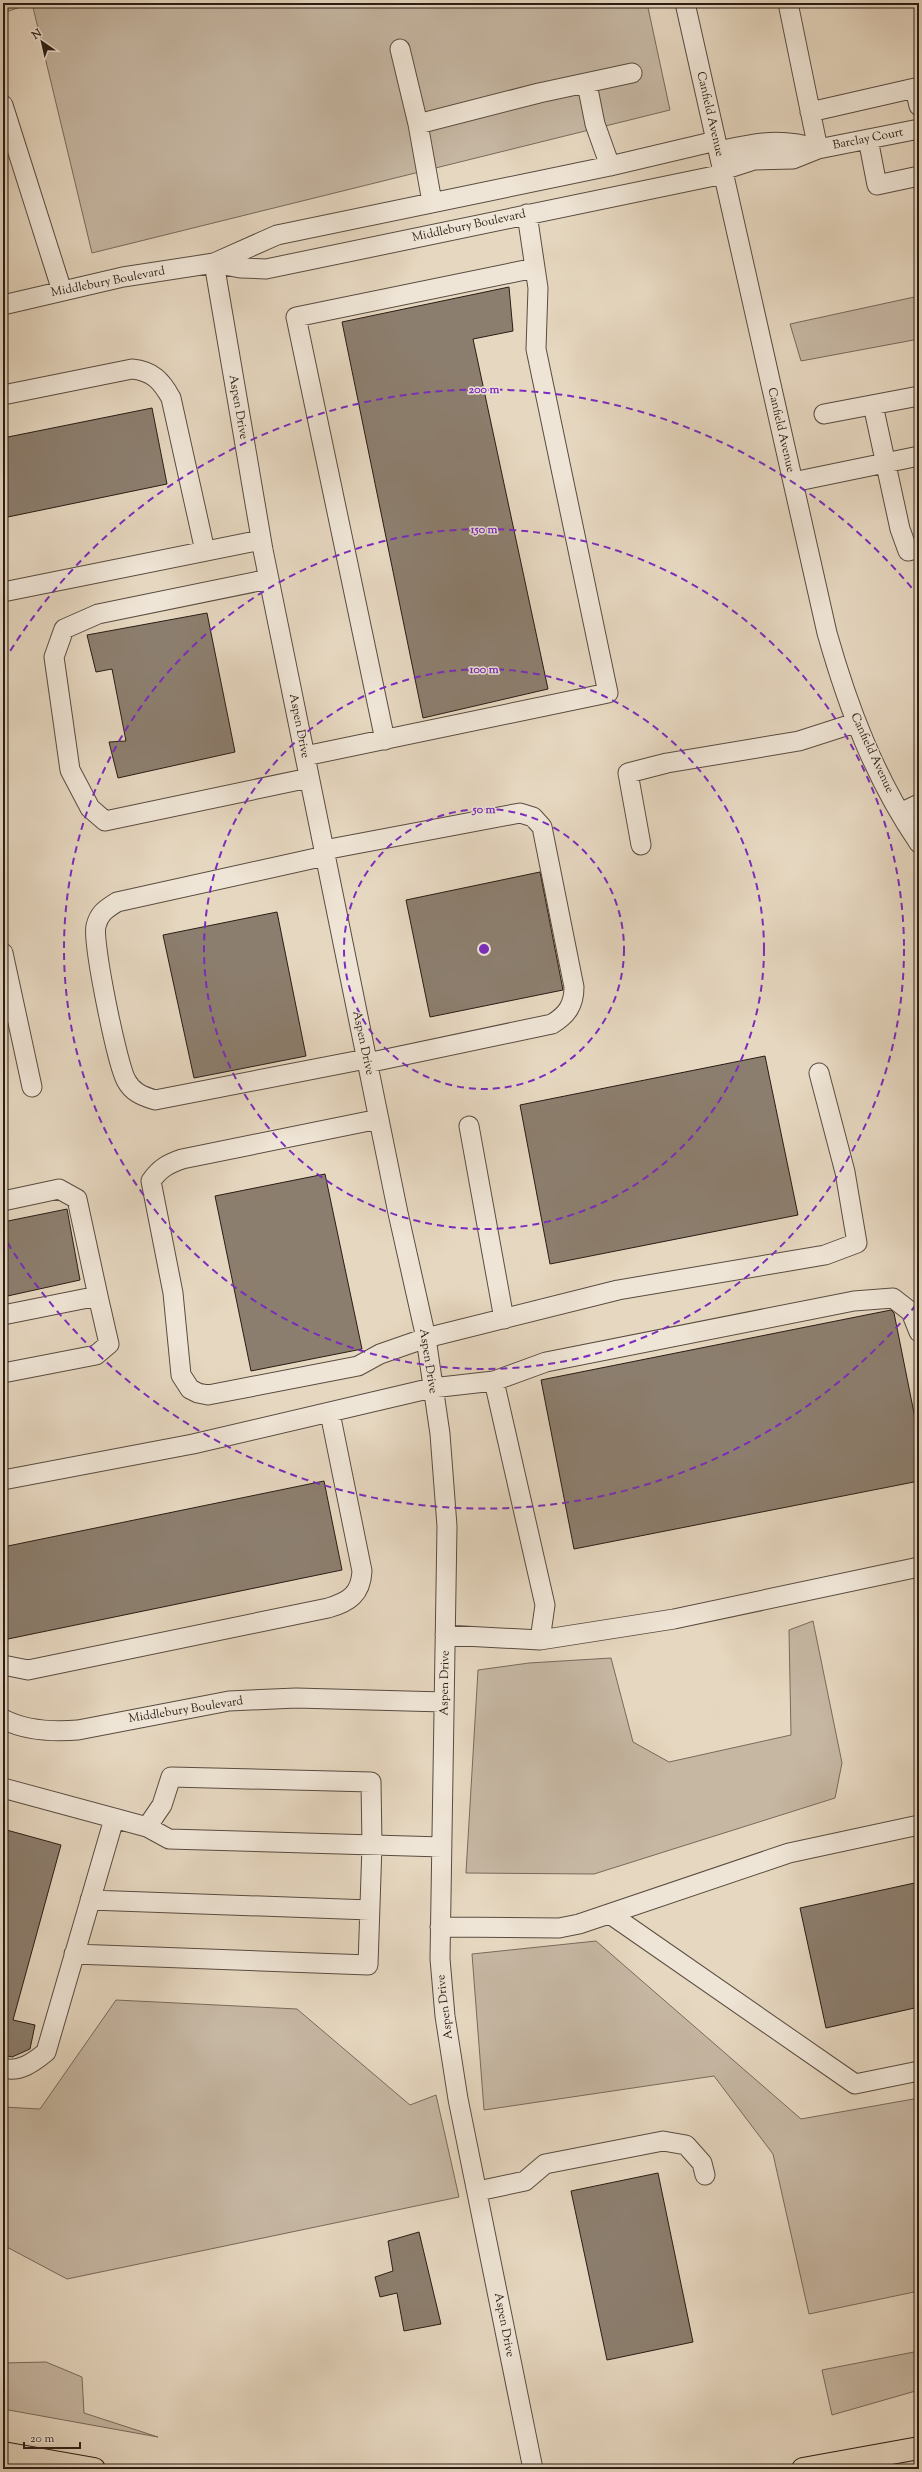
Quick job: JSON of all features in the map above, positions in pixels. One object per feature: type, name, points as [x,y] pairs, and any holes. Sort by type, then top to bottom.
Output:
[{"type":"highway","points":[[803,2469],[919,2448]]},
{"type":"highway","points":[[3,2453],[94,2469]]},
{"type":"street","name":"Canfield Avenue","points":[[685,3],[827,633],[855,723],[900,814],[919,843]]},
{"type":"street","points":[[788,3],[818,149]]},
{"type":"street","points":[[400,49],[418,124],[432,202]]},
{"type":"street","points":[[418,124],[539,93],[587,84],[632,73]]},
{"type":"street","points":[[587,84],[595,124],[610,166]]},
{"type":"street","points":[[810,112],[915,88],[919,106]]},
{"type":"street","points":[[3,105],[62,291]]},
{"type":"street","name":"Barclay Court","points":[[723,172],[754,160],[793,159],[818,149],[919,129]]},
{"type":"street","points":[[868,139],[877,184],[919,176]]},
{"type":"street","name":"Middlebury Boulevard","points":[[3,305],[123,278],[214,263],[277,235],[610,166],[718,146],[771,142],[796,142],[818,149]]},
{"type":"street","name":"Middlebury Boulevard","points":[[214,263],[240,268],[266,269],[723,172]]},
{"type":"street","points":[[305,756],[608,693],[536,349],[538,288],[527,214]]},
{"type":"street","name":"Aspen Drive","points":[[214,263],[261,540],[366,1061],[426,1338],[432,1388],[440,1434],[447,1526],[440,1927],[440,1959],[445,2016],[458,2099],[478,2191],[533,2469]]},
{"type":"street","points":[[385,740],[296,317],[535,268]]},
{"type":"street","points":[[3,396],[132,369],[146,371],[158,378],[170,398],[205,551]]},
{"type":"street","points":[[824,414],[919,396]]},
{"type":"street","points":[[872,405],[900,529],[908,551],[919,548]]},
{"type":"street","points":[[792,482],[885,465],[919,456]]},
{"type":"street","points":[[3,592],[261,540]]},
{"type":"street","points":[[269,580],[98,614],[64,629],[54,657],[70,770],[90,808],[104,821],[309,778]]},
{"type":"street","points":[[641,845],[628,773],[667,763],[799,741],[855,723]]},
{"type":"street","points":[[900,814],[919,804]]},
{"type":"street","points":[[520,813],[533,817],[542,827],[574,987],[574,997],[570,1008],[562,1018],[552,1024],[366,1061],[155,1100],[138,1094],[126,1080],[118,1060],[96,947],[95,927],[102,911],[117,902],[324,853],[520,813]]},
{"type":"street","points":[[3,954],[32,1087]]},
{"type":"street","points":[[379,1119],[182,1159],[167,1164],[151,1181],[173,1293],[180,1376],[190,1389],[198,1393],[208,1395],[358,1366],[380,1354],[426,1338],[618,1290],[825,1255],[857,1243],[845,1172],[819,1073]]},
{"type":"street","points":[[469,1126],[504,1319]]},
{"type":"street","points":[[3,1201],[59,1189],[77,1199],[109,1344],[104,1350],[96,1355],[3,1373]]},
{"type":"street","points":[[3,1315],[98,1296]]},
{"type":"street","points":[[3,1480],[193,1444],[432,1388],[494,1382],[546,1362],[854,1301],[893,1298],[911,1312],[919,1332]]},
{"type":"street","points":[[494,1382],[545,1605],[540,1640]]},
{"type":"street","points":[[3,1666],[28,1670],[328,1608],[347,1602],[357,1592],[362,1571],[330,1412]]},
{"type":"street","points":[[445,1635],[540,1640],[674,1619],[919,1567]]},
{"type":"street","name":"Middlebury Boulevard","points":[[3,1719],[34,1729],[56,1731],[78,1730],[229,1701],[296,1698],[444,1702]]},
{"type":"street","points":[[74,1954],[368,1965],[372,1845],[371,1782],[171,1777],[162,1805],[147,1827]]},
{"type":"street","points":[[3,1788],[147,1827],[169,1839],[442,1847]]},
{"type":"street","points":[[3,2068],[8,2070],[31,2065],[46,2052],[114,1819]]},
{"type":"street","points":[[440,1927],[559,1928],[610,1914],[789,1853],[919,1825]]},
{"type":"street","points":[[90,1900],[370,1910]]},
{"type":"street","points":[[610,1914],[855,2084],[919,2071]]},
{"type":"street","points":[[478,2191],[525,2181],[545,2164],[663,2141],[686,2145],[702,2163],[705,2176]]},
{"type":"shaded area","points":[[3,3],[32,3],[3,13]]},
{"type":"shaded area","points":[[32,3],[647,3],[670,110],[92,253]]},
{"type":"shaded area","points":[[919,296],[919,339],[801,361],[790,324]]},
{"type":"shaded area","points":[[813,1621],[842,1763],[835,1798],[594,1874],[466,1873],[478,1670],[529,1663],[611,1658],[633,1742],[669,1762],[791,1735],[789,1630]]},
{"type":"shaded area","points":[[596,1941],[801,2119],[919,2098],[919,2291],[809,2314],[773,2154],[714,2076],[484,2110],[472,1954]]},
{"type":"shaded area","points":[[116,2000],[297,2009],[410,2105],[436,2095],[459,2197],[67,2279],[3,2245],[3,2107],[40,2109]]},
{"type":"shaded area","points":[[919,2351],[919,2390],[832,2415],[822,2370]]},
{"type":"shaded area","points":[[46,2362],[82,2377],[84,2413],[158,2437],[3,2409],[3,2363]]},
{"type":"building","points":[[509,287],[513,331],[473,339],[548,689],[423,718],[342,322]]},
{"type":"building","points":[[152,408],[167,484],[3,518],[3,438]]},
{"type":"building","points":[[207,613],[235,752],[118,778],[109,742],[126,741],[112,669],[96,672],[87,635]]},
{"type":"building","points":[[540,872],[563,990],[430,1017],[406,900]]},
{"type":"building","points":[[277,912],[306,1056],[194,1078],[163,935]]},
{"type":"building","points":[[765,1056],[798,1215],[550,1264],[520,1105]]},
{"type":"building","points":[[325,1174],[362,1349],[251,1371],[215,1196]]},
{"type":"building","points":[[67,1209],[80,1280],[3,1297],[3,1222]]},
{"type":"building","points":[[891,1310],[894,1313],[919,1438],[919,1481],[574,1549],[541,1380]]},
{"type":"building","points":[[324,1481],[342,1570],[3,1640],[3,1547]]},
{"type":"building","points":[[3,1829],[61,1845],[13,2020],[35,2025],[30,2049],[12,2057],[3,2055]]},
{"type":"building","points":[[919,1882],[919,2007],[826,2028],[800,1908]]},
{"type":"building","points":[[658,2173],[693,2342],[607,2360],[571,2191]]},
{"type":"building","points":[[419,2232],[441,2324],[404,2331],[397,2293],[380,2297],[375,2277],[393,2271],[388,2241]]}]
